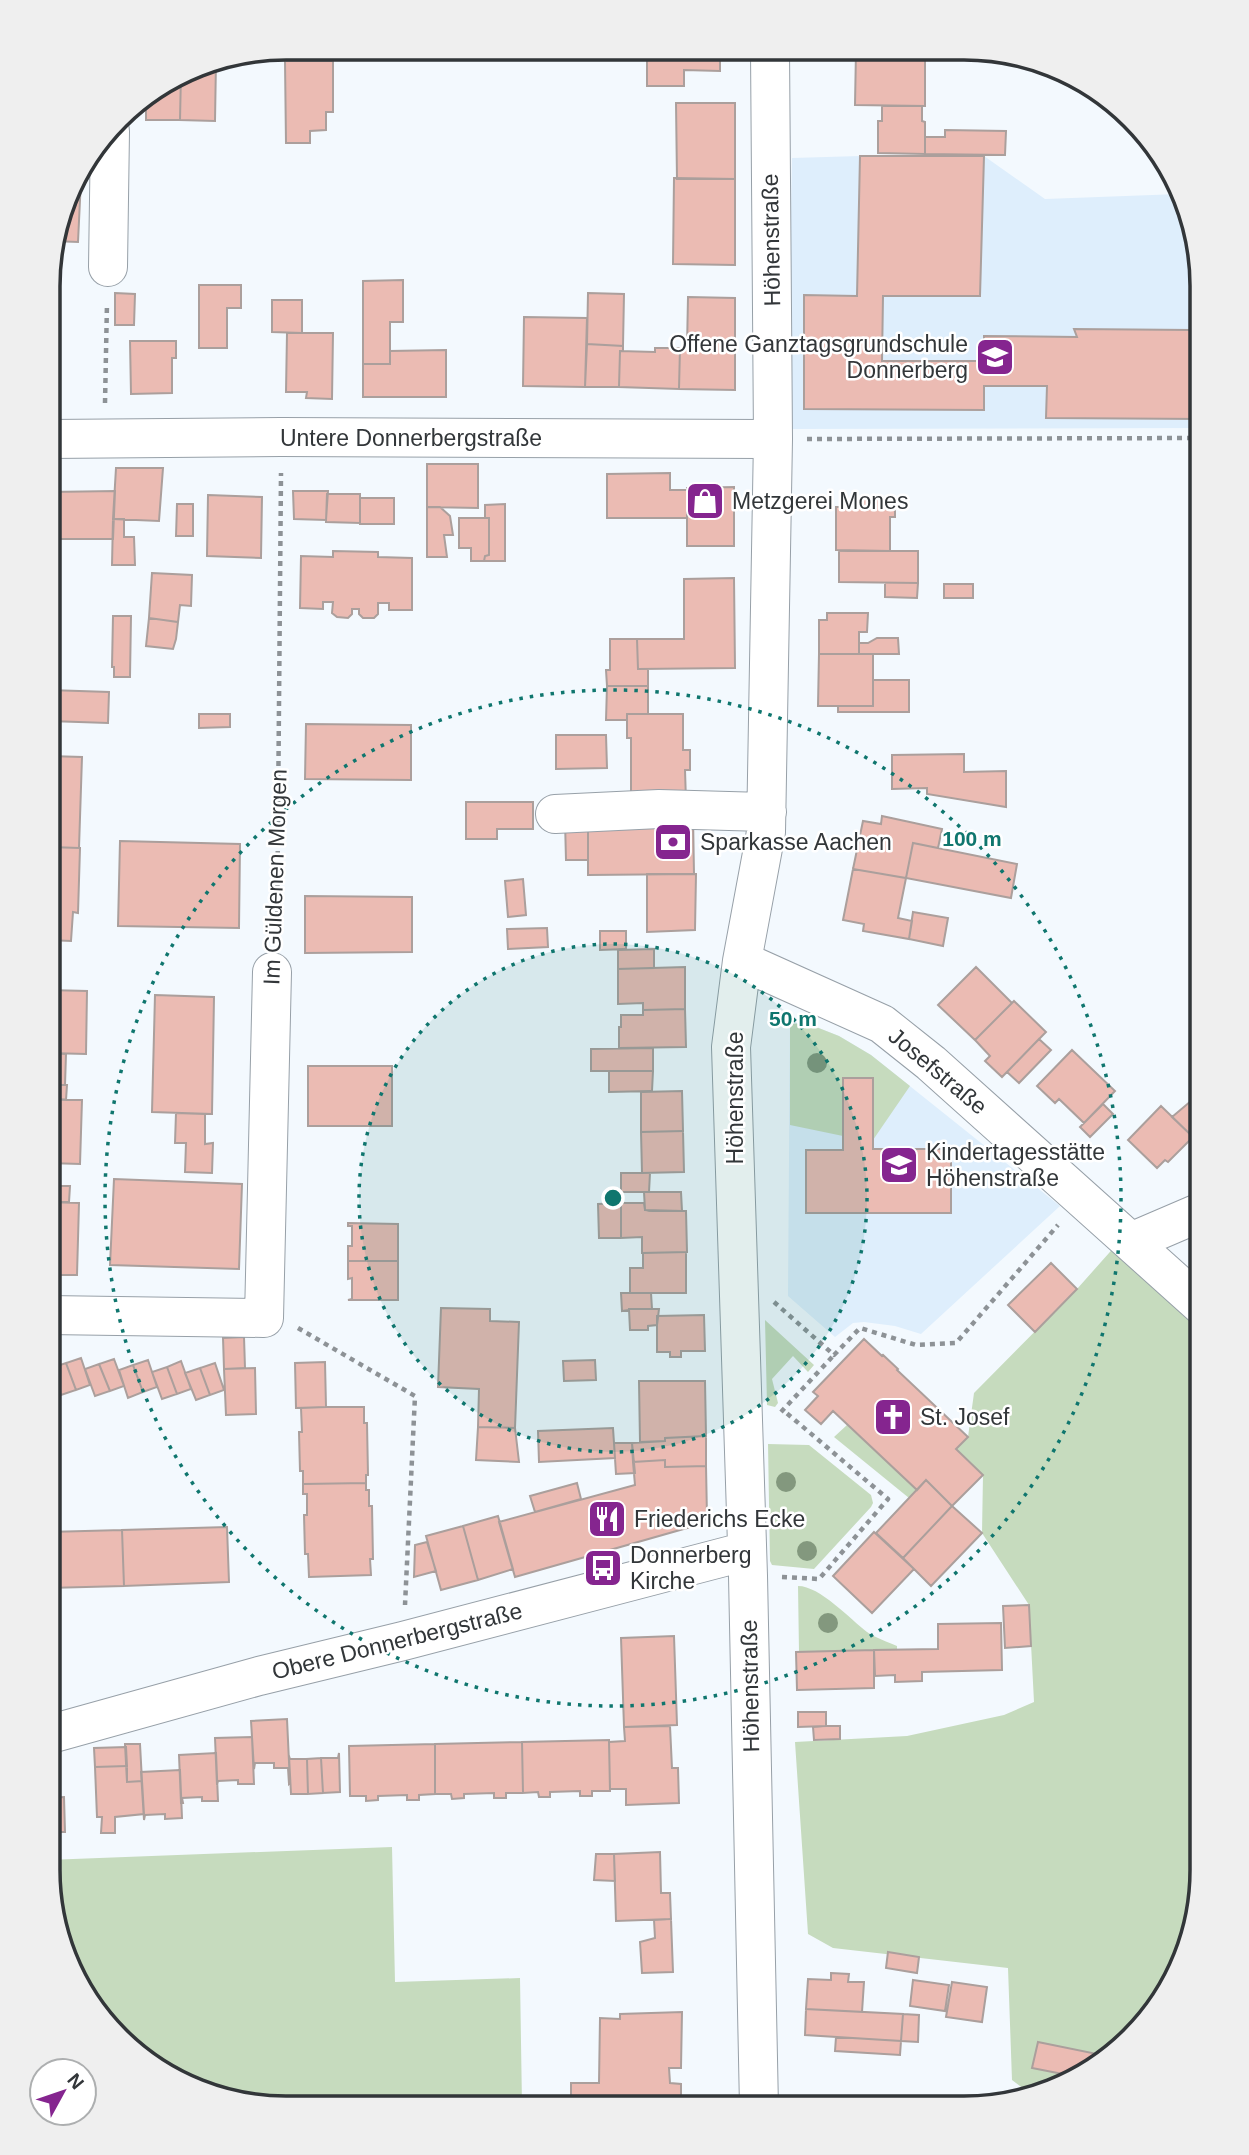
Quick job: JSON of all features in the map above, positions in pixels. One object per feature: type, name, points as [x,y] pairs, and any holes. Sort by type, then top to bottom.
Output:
[{"type":"street","name":"Höhenstraße","points":[[759,2096],[748,1564],[732,1047],[742,961],[766,832],[767,812],[773,439],[770,60]]},
{"type":"street","points":[[108,267],[110,143]]},
{"type":"street","name":"Untere Donnerbergstraße","points":[[60,439],[773,439]]},
{"type":"street","points":[[555,814],[659,809],[767,812]]},
{"type":"street","name":"Josefstraße","points":[[742,961],[882,1024],[931,1063],[1189,1295]]},
{"type":"street","name":"Im Güldenen Morgen","points":[[264,1318],[272,972]]},
{"type":"street","points":[[1131,1242],[1189,1217]]},
{"type":"street","points":[[60,1315],[264,1318]]},
{"type":"street","name":"Obere Donnerbergstraße","points":[[60,1731],[260,1676],[403,1641],[748,1564]]},
{"type":"path","points":[[104,438],[108,267]]},
{"type":"path","name":"Im Güldenen Morgen","points":[[272,972],[277,948],[281,437]]},
{"type":"path","points":[[773,439],[1190,438]]},
{"type":"path","points":[[744,1439],[783,1410],[860,1328],[916,1345],[956,1343],[1066,1216]]},
{"type":"path","points":[[739,1283],[778,1304],[834,1355]]},
{"type":"path","points":[[264,1318],[289,1323],[415,1396],[403,1641]]},
{"type":"path","points":[[748,1564],[819,1578],[888,1499],[783,1410]]},
{"type":"shaded area","name":"Offene Ganztagsgrundschule Donnerberg","points":[[984,156],[1045,199],[1170,194],[1178,213],[1189,271],[1190,428],[787,429],[792,158]]},
{"type":"shaded area","name":"Kindertagesstätte Höhenstraße","points":[[806,1023],[839,1036],[871,1055],[1060,1206],[921,1334],[895,1326],[864,1322],[853,1323],[835,1337],[788,1296],[790,1024]]},
{"type":"green space","points":[[806,1023],[839,1036],[871,1055],[910,1086],[873,1140],[873,1078],[843,1079],[843,1136],[790,1125],[790,1024]]},
{"type":"green space","points":[[1117,1244],[1189,1309],[1189,1884],[1178,1942],[1159,1982],[1143,2007],[1113,2039],[1089,2057],[1063,2072],[1022,2088],[1012,2080],[1008,1968],[833,1948],[808,1934],[795,1742],[907,1736],[1004,1715],[1034,1702],[1029,1605],[982,1533],[983,1475],[956,1449],[968,1437],[974,1393],[1077,1289]]},
{"type":"green space","points":[[765,1320],[814,1365],[808,1372],[793,1356],[772,1379],[778,1403],[775,1407],[767,1405]]},
{"type":"green space","points":[[847,1425],[917,1490],[909,1498],[834,1437]]},
{"type":"green space","points":[[768,1444],[809,1445],[871,1495],[871,1507],[814,1569],[772,1565],[770,1561]]},
{"type":"green space","points":[[798,1586],[816,1591],[867,1632],[897,1646],[897,1650],[799,1652]]},
{"type":"green space","points":[[392,1847],[395,1982],[520,1978],[522,2096],[256,2094],[227,2088],[172,2065],[148,2049],[116,2019],[83,1969],[71,1942],[64,1914],[60,1860]]},
{"type":"building","points":[[647,60],[720,60],[720,71],[684,70],[684,86],[647,86]]},
{"type":"building","points":[[856,60],[925,60],[925,106],[855,105]]},
{"type":"building","points":[[285,61],[333,61],[333,112],[326,112],[326,130],[310,131],[310,143],[286,143]]},
{"type":"building","points":[[216,71],[215,121],[180,120],[181,86]]},
{"type":"building","points":[[181,86],[180,120],[146,120],[146,108]]},
{"type":"building","points":[[676,103],[735,103],[735,179],[677,179]]},
{"type":"building","points":[[882,106],[922,106],[925,154],[878,153],[878,121],[882,121]]},
{"type":"building","points":[[945,130],[1006,131],[1005,155],[925,154],[925,137],[945,137]]},
{"type":"building","points":[[860,156],[984,156],[980,296],[883,296],[882,361],[984,361],[984,336],[1077,337],[1074,329],[1190,330],[1190,419],[1046,418],[1047,386],[984,386],[984,410],[804,409],[804,295],[857,296]]},
{"type":"building","points":[[674,178],[735,179],[735,265],[673,264]]},
{"type":"building","points":[[80,192],[78,242],[64,241]]},
{"type":"building","points":[[403,280],[403,322],[390,322],[390,364],[363,364],[363,281]]},
{"type":"building","points":[[199,285],[241,285],[241,308],[227,308],[227,348],[199,348]]},
{"type":"building","points":[[115,293],[135,294],[134,325],[115,325]]},
{"type":"building","points":[[588,293],[624,294],[623,346],[587,344]]},
{"type":"building","points":[[688,297],[735,298],[735,390],[679,389],[680,348],[687,348]]},
{"type":"building","points":[[272,300],[302,300],[302,333],[272,332]]},
{"type":"building","points":[[524,317],[587,318],[585,387],[523,386]]},
{"type":"building","points":[[287,333],[333,333],[332,399],[306,398],[307,392],[286,392]]},
{"type":"building","points":[[130,341],[176,341],[176,358],[172,358],[172,393],[131,394]]},
{"type":"building","points":[[587,344],[623,346],[623,351],[620,351],[619,387],[585,387]]},
{"type":"building","points":[[655,348],[680,348],[679,389],[619,387],[620,351],[655,352]]},
{"type":"building","points":[[446,350],[446,397],[363,397],[363,364],[390,364],[390,351]]},
{"type":"building","points":[[427,464],[478,464],[478,508],[427,507]]},
{"type":"building","points":[[116,468],[163,468],[159,521],[113,519]]},
{"type":"building","points":[[670,473],[670,490],[687,490],[687,518],[607,518],[607,474]]},
{"type":"building","points":[[734,487],[734,546],[687,546],[687,488]]},
{"type":"building","points":[[115,491],[113,539],[60,539],[60,492]]},
{"type":"building","points":[[293,491],[328,491],[326,520],[294,519]]},
{"type":"building","points":[[327,494],[360,494],[360,523],[326,522]]},
{"type":"building","points":[[208,495],[262,497],[261,558],[207,556]]},
{"type":"building","points":[[855,497],[895,498],[895,517],[890,517],[890,551],[836,550],[836,507],[856,507]]},
{"type":"building","points":[[360,498],[394,498],[394,524],[360,524]]},
{"type":"building","points":[[177,504],[193,504],[193,536],[176,536]]},
{"type":"building","points":[[505,504],[505,561],[484,561],[485,556],[489,555],[489,518],[485,518],[485,505]]},
{"type":"building","points":[[427,507],[440,507],[450,516],[453,535],[444,535],[447,557],[427,557]]},
{"type":"building","points":[[459,518],[489,518],[489,555],[485,556],[484,561],[471,561],[471,548],[459,548]]},
{"type":"building","points":[[113,519],[124,519],[124,537],[134,537],[135,565],[112,565]]},
{"type":"building","points":[[333,551],[378,552],[378,557],[412,558],[412,610],[389,610],[389,603],[378,603],[378,614],[374,618],[363,618],[359,609],[352,609],[348,618],[337,617],[332,613],[333,602],[323,602],[323,609],[300,608],[301,556],[333,557]]},
{"type":"building","points":[[839,551],[918,551],[918,583],[839,582]]},
{"type":"building","points":[[152,573],[192,575],[191,606],[180,605],[178,622],[149,618]]},
{"type":"building","points":[[734,578],[735,668],[638,669],[637,639],[684,639],[684,579]]},
{"type":"building","points":[[885,583],[918,583],[917,598],[885,597]]},
{"type":"building","points":[[944,584],[973,584],[973,598],[944,598]]},
{"type":"building","points":[[827,613],[868,613],[867,632],[859,632],[859,654],[819,654],[819,620],[827,620]]},
{"type":"building","points":[[113,616],[131,616],[130,677],[114,677]]},
{"type":"building","points":[[149,618],[178,622],[173,649],[146,646]]},
{"type":"building","points":[[877,638],[898,638],[899,654],[859,654],[859,643],[868,643]]},
{"type":"building","points":[[610,639],[637,639],[638,669],[648,669],[648,686],[607,686]]},
{"type":"building","points":[[819,654],[873,654],[873,706],[818,706]]},
{"type":"building","points":[[873,680],[909,680],[909,712],[838,712],[838,706],[873,706]]},
{"type":"building","points":[[607,686],[648,686],[648,714],[627,714],[627,720],[606,720]]},
{"type":"building","points":[[60,690],[109,692],[108,723],[60,721]]},
{"type":"building","points":[[199,714],[230,714],[230,727],[199,728]]},
{"type":"building","points":[[627,714],[683,714],[683,750],[690,750],[690,770],[685,770],[686,801],[631,801],[631,738],[627,738]]},
{"type":"building","points":[[306,724],[411,725],[411,780],[305,779]]},
{"type":"building","points":[[556,735],[606,735],[607,768],[556,769]]},
{"type":"building","points":[[964,754],[964,772],[1006,771],[1006,807],[927,794],[927,788],[892,789],[892,755]]},
{"type":"building","points":[[60,756],[82,757],[79,848],[60,847]]},
{"type":"building","points":[[466,802],[533,802],[533,829],[497,829],[497,839],[466,839]]},
{"type":"building","points":[[693,816],[694,874],[588,875],[588,821]]},
{"type":"building","points":[[882,816],[942,829],[938,848],[913,843],[906,878],[853,869],[863,821],[881,824]]},
{"type":"building","points":[[565,821],[588,821],[588,860],[566,860]]},
{"type":"building","points":[[120,841],[240,844],[239,928],[118,926]]},
{"type":"building","points":[[913,843],[1017,864],[1011,898],[906,878]]},
{"type":"building","points":[[60,847],[80,848],[78,913],[73,912],[71,941],[60,941]]},
{"type":"building","points":[[853,869],[906,878],[898,918],[912,921],[909,939],[863,931],[864,924],[843,920]]},
{"type":"building","points":[[647,874],[696,874],[695,930],[647,932]]},
{"type":"building","points":[[523,879],[526,915],[508,917],[505,881]]},
{"type":"building","points":[[305,896],[412,897],[412,952],[305,953]]},
{"type":"building","points":[[913,912],[948,918],[943,946],[909,939]]},
{"type":"building","points":[[547,928],[548,947],[508,949],[507,929]]},
{"type":"building","points":[[600,931],[626,931],[626,949],[600,950]]},
{"type":"building","points":[[654,949],[654,968],[618,969],[618,950]]},
{"type":"building","points":[[685,967],[685,1009],[643,1010],[643,1003],[618,1004],[618,969]]},
{"type":"building","points":[[976,967],[1012,1003],[975,1040],[938,1005]]},
{"type":"building","points":[[60,990],[87,991],[86,1054],[60,1053]]},
{"type":"building","points":[[155,995],[214,997],[212,1114],[152,1112]]},
{"type":"building","points":[[1014,1001],[1046,1032],[1002,1077],[985,1061],[990,1056],[975,1040]]},
{"type":"building","points":[[685,1009],[686,1047],[619,1048],[621,1015],[643,1015],[643,1010]]},
{"type":"building","points":[[1039,1039],[1051,1050],[1019,1083],[1007,1072]]},
{"type":"building","points":[[653,1048],[653,1071],[591,1071],[591,1049]]},
{"type":"building","points":[[1072,1050],[1115,1091],[1084,1123],[1059,1099],[1055,1103],[1037,1086]]},
{"type":"building","points":[[60,1054],[66,1054],[65,1085],[60,1085]]},
{"type":"building","points":[[308,1066],[392,1066],[392,1126],[308,1126]]},
{"type":"building","points":[[609,1071],[653,1071],[652,1091],[609,1092]]},
{"type":"building","points":[[843,1078],[873,1078],[873,1149],[951,1149],[951,1213],[806,1213],[806,1150],[843,1150]]},
{"type":"building","points":[[60,1085],[67,1085],[66,1100],[60,1100]]},
{"type":"building","points":[[682,1091],[683,1131],[641,1132],[641,1092]]},
{"type":"building","points":[[60,1099],[82,1100],[80,1164],[60,1163]]},
{"type":"building","points":[[1189,1102],[1189,1134],[1172,1117]]},
{"type":"building","points":[[1103,1104],[1113,1114],[1090,1137],[1080,1127]]},
{"type":"building","points":[[1161,1106],[1189,1134],[1189,1141],[1168,1162],[1165,1160],[1157,1168],[1128,1140]]},
{"type":"building","points":[[176,1113],[205,1114],[205,1144],[213,1143],[212,1173],[185,1172],[186,1143],[175,1143]]},
{"type":"building","points":[[683,1131],[684,1172],[642,1173],[641,1132]]},
{"type":"building","points":[[621,1173],[650,1173],[649,1192],[621,1192]]},
{"type":"building","points":[[114,1179],[242,1184],[239,1269],[110,1265]]},
{"type":"building","points":[[60,1186],[70,1186],[69,1202],[60,1202]]},
{"type":"building","points":[[644,1192],[681,1192],[682,1211],[645,1210]]},
{"type":"building","points":[[60,1202],[79,1203],[77,1275],[60,1275]]},
{"type":"building","points":[[621,1203],[644,1203],[645,1210],[649,1211],[686,1211],[687,1252],[642,1253],[642,1237],[621,1238]]},
{"type":"building","points":[[621,1203],[621,1238],[599,1238],[598,1204]]},
{"type":"building","points":[[348,1223],[398,1224],[398,1261],[348,1261],[348,1246],[352,1246],[352,1226],[348,1226]]},
{"type":"building","points":[[686,1252],[686,1293],[630,1293],[630,1268],[643,1268],[643,1253]]},
{"type":"building","points":[[348,1261],[398,1261],[398,1300],[348,1300],[352,1299],[352,1278],[348,1279]]},
{"type":"building","points":[[1051,1263],[1077,1289],[1035,1332],[1008,1305]]},
{"type":"building","points":[[621,1293],[651,1293],[652,1309],[622,1311]]},
{"type":"building","points":[[441,1308],[490,1309],[490,1321],[519,1322],[515,1428],[478,1427],[479,1389],[438,1387]]},
{"type":"building","points":[[629,1309],[659,1309],[657,1325],[648,1326],[648,1330],[630,1330]]},
{"type":"building","points":[[704,1315],[705,1351],[681,1351],[681,1357],[670,1357],[670,1352],[657,1352],[657,1316]]},
{"type":"building","points":[[244,1337],[245,1368],[224,1369],[223,1338]]},
{"type":"building","name":"St. Josef","points":[[864,1339],[968,1437],[956,1449],[983,1475],[952,1506],[926,1480],[917,1490],[833,1411],[821,1424],[805,1410],[818,1396],[813,1392]]},
{"type":"building","points":[[81,1358],[90,1385],[76,1390],[66,1363]]},
{"type":"building","points":[[114,1359],[124,1386],[110,1391],[99,1364]]},
{"type":"building","points":[[148,1360],[157,1387],[143,1392],[133,1365]]},
{"type":"building","points":[[595,1360],[596,1380],[564,1381],[563,1361]]},
{"type":"building","points":[[181,1361],[191,1389],[177,1394],[167,1367]]},
{"type":"building","points":[[325,1362],[326,1407],[296,1408],[295,1363]]},
{"type":"building","points":[[66,1363],[76,1390],[61,1395],[60,1392],[60,1365]]},
{"type":"building","points":[[215,1363],[224,1390],[210,1395],[200,1368]]},
{"type":"building","points":[[99,1364],[110,1391],[95,1396],[85,1369]]},
{"type":"building","points":[[133,1365],[143,1392],[128,1398],[119,1370]]},
{"type":"building","points":[[167,1367],[177,1394],[162,1399],[152,1372]]},
{"type":"building","points":[[200,1368],[210,1395],[196,1400],[185,1373]]},
{"type":"building","points":[[255,1368],[256,1414],[226,1415],[224,1369]]},
{"type":"building","points":[[639,1381],[705,1381],[706,1436],[640,1442]]},
{"type":"building","points":[[364,1407],[364,1423],[367,1423],[366,1483],[303,1484],[303,1471],[300,1471],[301,1408]]},
{"type":"building","points":[[478,1427],[515,1428],[519,1462],[476,1460]]},
{"type":"building","points":[[613,1428],[615,1458],[539,1462],[538,1431]]},
{"type":"building","points":[[706,1436],[706,1466],[665,1467],[665,1460],[633,1462],[632,1443]]},
{"type":"building","points":[[614,1443],[632,1443],[635,1473],[616,1474]]},
{"type":"building","name":"Friederichs Ecke","points":[[665,1460],[665,1467],[706,1466],[707,1517],[701,1524],[515,1577],[499,1522],[635,1485],[633,1462]]},
{"type":"building","points":[[926,1480],[952,1506],[903,1558],[876,1533]]},
{"type":"building","points":[[366,1483],[369,1506],[372,1506],[371,1575],[309,1577],[308,1554],[305,1554],[304,1515],[307,1515],[307,1494],[303,1494],[303,1484]]},
{"type":"building","points":[[577,1483],[581,1499],[535,1512],[530,1496]]},
{"type":"building","points":[[952,1506],[982,1533],[931,1586],[903,1558]]},
{"type":"building","points":[[498,1516],[513,1569],[478,1580],[463,1526]]},
{"type":"building","points":[[463,1526],[478,1580],[441,1590],[426,1536]]},
{"type":"building","points":[[227,1527],[229,1582],[124,1586],[122,1530]]},
{"type":"building","points":[[122,1530],[124,1586],[60,1588],[60,1532]]},
{"type":"building","points":[[874,1532],[914,1569],[872,1613],[833,1576]]},
{"type":"building","points":[[427,1542],[436,1571],[414,1577],[415,1545]]},
{"type":"building","points":[[1029,1605],[1031,1646],[1005,1648],[1003,1606]]},
{"type":"building","points":[[1001,1623],[1002,1670],[922,1672],[922,1681],[895,1682],[895,1675],[875,1676],[874,1650],[938,1649],[938,1624]]},
{"type":"building","points":[[674,1636],[677,1725],[624,1727],[621,1638]]},
{"type":"building","points":[[874,1650],[874,1688],[797,1690],[796,1652]]},
{"type":"building","points":[[798,1712],[826,1712],[826,1726],[798,1727]]},
{"type":"building","points":[[287,1719],[289,1784],[288,1768],[274,1768],[274,1763],[255,1763],[254,1769],[251,1721]]},
{"type":"building","points":[[670,1726],[672,1768],[678,1768],[679,1803],[626,1805],[626,1789],[610,1789],[609,1742],[625,1741],[624,1727]]},
{"type":"building","points":[[840,1726],[840,1739],[814,1740],[813,1727]]},
{"type":"building","points":[[252,1737],[254,1784],[238,1784],[238,1780],[218,1781],[217,1785],[215,1738]]},
{"type":"building","points":[[609,1740],[610,1791],[592,1791],[592,1796],[580,1796],[580,1791],[550,1792],[550,1797],[539,1797],[538,1792],[523,1793],[522,1742]]},
{"type":"building","points":[[522,1742],[523,1793],[506,1793],[506,1798],[494,1798],[494,1793],[464,1794],[464,1798],[452,1799],[451,1794],[435,1794],[435,1744]]},
{"type":"building","points":[[125,1744],[140,1744],[142,1781],[127,1782]]},
{"type":"building","points":[[435,1744],[435,1794],[419,1795],[419,1800],[407,1800],[407,1795],[378,1796],[378,1800],[366,1801],[366,1796],[350,1796],[349,1746]]},
{"type":"building","points":[[126,1747],[127,1766],[95,1767],[94,1748]]},
{"type":"building","points":[[216,1753],[218,1801],[202,1801],[202,1797],[182,1798],[181,1803],[179,1755]]},
{"type":"building","points":[[339,1753],[340,1792],[323,1793],[321,1758],[338,1758]]},
{"type":"building","points":[[289,1756],[290,1759],[307,1759],[308,1794],[291,1794]]},
{"type":"building","points":[[321,1758],[323,1793],[308,1794],[307,1759]]},
{"type":"building","points":[[127,1766],[127,1782],[142,1781],[144,1814],[115,1817],[115,1833],[101,1833],[102,1817],[97,1817],[95,1767]]},
{"type":"building","points":[[180,1770],[182,1818],[165,1819],[165,1814],[145,1815],[144,1820],[141,1772]]},
{"type":"building","points":[[60,1797],[64,1797],[65,1832],[60,1832]]},
{"type":"building","points":[[660,1852],[661,1893],[670,1893],[671,1919],[616,1921],[614,1854]]},
{"type":"building","points":[[596,1854],[614,1854],[615,1881],[594,1880]]},
{"type":"building","points":[[671,1919],[673,1972],[642,1973],[640,1942],[655,1938],[654,1920]]},
{"type":"building","points":[[888,1952],[919,1957],[917,1973],[886,1968]]},
{"type":"building","points":[[831,1973],[849,1974],[848,1982],[864,1982],[862,2012],[806,2009],[808,1979],[831,1980]]},
{"type":"building","points":[[913,1980],[949,1985],[945,2011],[910,2006]]},
{"type":"building","points":[[952,1982],[987,1987],[982,2022],[946,2017]]},
{"type":"building","points":[[806,2009],[903,2014],[901,2041],[805,2035]]},
{"type":"building","points":[[682,2012],[681,2068],[669,2068],[670,2083],[681,2084],[681,2096],[571,2096],[571,2083],[599,2083],[600,2018],[620,2019],[620,2014]]},
{"type":"building","points":[[903,2014],[919,2015],[918,2042],[901,2041]]},
{"type":"building","points":[[836,2037],[901,2041],[900,2055],[835,2051]]},
{"type":"building","points":[[1038,2042],[1094,2053],[1060,2073],[1032,2068]]},
{"type":"place","name":"Offene Ganztagsgrundschule Donnerberg","points":[[995,357]]},
{"type":"place","name":"Metzgerei Mones","points":[[705,501]]},
{"type":"place","name":"Sparkasse Aachen","points":[[673,842]]},
{"type":"place","name":"Kindertagesstätte Höhenstraße","points":[[899,1165]]},
{"type":"place","name":"St. Josef","points":[[893,1417]]},
{"type":"place","name":"Friederichs Ecke","points":[[607,1519]]},
{"type":"place","name":"Donnerberg Kirche","points":[[603,1568]]}]
